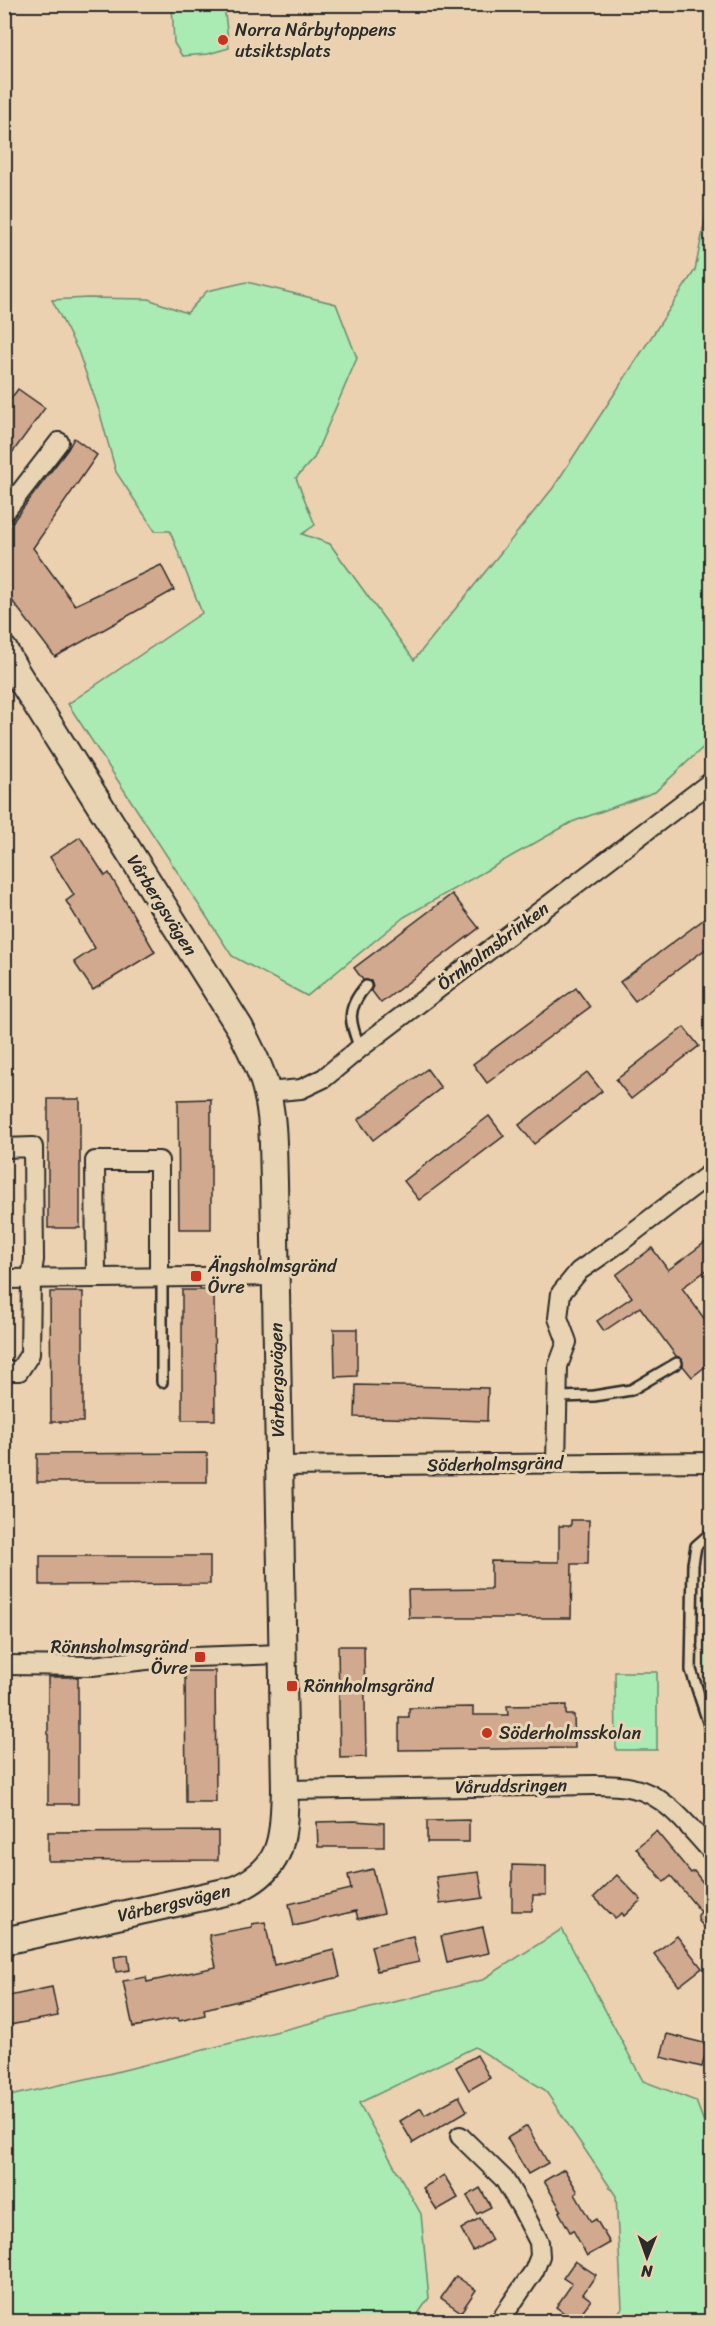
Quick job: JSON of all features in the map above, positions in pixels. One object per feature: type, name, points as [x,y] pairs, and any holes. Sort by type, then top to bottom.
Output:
[{"type":"street","points":[[4,513],[60,442]]},
{"type":"street","name":"Vårbergsvägen","points":[[4,650],[240,1028],[256,1060],[267,1092],[272,1129],[276,1276],[285,1790],[281,1845],[274,1860],[263,1874],[250,1884],[234,1890],[4,1941]]},
{"type":"street","name":"Örnholmsbrinken","points":[[267,1092],[301,1089],[324,1078],[360,1048],[711,781]]},
{"type":"street","points":[[4,1148],[33,1147],[34,1260],[31,1278],[30,1354],[20,1371],[4,1371]]},
{"type":"street","points":[[96,1278],[95,1161],[159,1161],[160,1276]]},
{"type":"street","points":[[555,1463],[558,1366],[567,1342],[558,1318],[561,1293],[579,1271],[711,1172]]},
{"type":"street","points":[[4,1279],[276,1276]]},
{"type":"street","name":"Söderholmsgränd","points":[[279,1466],[711,1462]]},
{"type":"street","points":[[4,1665],[92,1666],[165,1658],[281,1654]]},
{"type":"street","name":"Våruddsringen","points":[[285,1790],[571,1785],[634,1788],[658,1798],[711,1852]]},
{"type":"street","points":[[459,2136],[504,2179],[539,2242],[540,2256],[534,2271],[499,2322]]},
{"type":"lane","points":[[360,1048],[351,1027],[351,1011],[356,998],[366,986]]},
{"type":"lane","points":[[160,1276],[162,1382]]},
{"type":"lane","points":[[557,1397],[594,1396],[631,1390],[677,1363]]},
{"type":"lane","points":[[711,1532],[696,1546],[693,1564],[692,1670],[711,1734]]},
{"type":"green space","points":[[172,5],[224,5],[229,48],[208,54],[182,56],[174,43]]},
{"type":"green space","points":[[711,191],[711,740],[655,792],[572,822],[404,917],[307,996],[232,956],[68,704],[202,613],[170,531],[155,531],[116,472],[99,410],[78,351],[52,300],[148,299],[187,313],[207,291],[247,282],[336,304],[357,358],[314,458],[296,478],[315,525],[302,534],[330,544],[414,660],[553,488],[695,270]]},
{"type":"green space","points":[[704,1546],[711,1546],[711,1688],[704,1688]]},
{"type":"green space","points":[[615,1672],[657,1672],[657,1750],[616,1750]]},
{"type":"green space","points":[[562,1929],[643,2081],[696,2101],[711,2141],[711,2321],[611,2321],[622,2308],[616,2196],[545,2090],[475,2047],[359,2103],[421,2214],[429,2298],[413,2321],[5,2321],[5,2097],[108,2074],[482,1980]]},
{"type":"building","points":[[18,389],[45,408],[4,464],[4,408]]},
{"type":"building","points":[[74,438],[97,455],[33,548],[75,605],[161,565],[174,590],[55,657],[4,590],[4,533]]},
{"type":"building","points":[[80,837],[105,876],[109,873],[155,952],[93,990],[74,962],[95,948],[66,901],[74,895],[50,857]]},
{"type":"building","points":[[452,894],[479,928],[381,1003],[371,990],[373,986],[371,981],[363,980],[354,968]]},
{"type":"building","points":[[711,914],[711,945],[635,1001],[620,982]]},
{"type":"building","points":[[576,988],[590,1007],[487,1083],[473,1064]]},
{"type":"building","points":[[684,1027],[699,1046],[631,1099],[616,1080]]},
{"type":"building","points":[[427,1069],[441,1088],[373,1140],[358,1120]]},
{"type":"building","points":[[587,1072],[602,1091],[534,1144],[519,1125]]},
{"type":"building","points":[[48,1099],[80,1099],[80,1228],[48,1228]]},
{"type":"building","points":[[211,1099],[211,1229],[179,1229],[178,1100]]},
{"type":"building","points":[[489,1116],[504,1136],[419,1200],[404,1181]]},
{"type":"building","points":[[711,1238],[711,1267],[682,1288],[711,1328],[711,1362],[692,1377],[683,1366],[682,1359],[676,1356],[640,1307],[604,1331],[597,1321],[632,1297],[616,1275],[652,1248],[668,1270]]},
{"type":"building","points":[[182,1290],[214,1290],[215,1420],[182,1420]]},
{"type":"building","points":[[50,1292],[83,1292],[83,1422],[51,1422]]},
{"type":"building","points":[[334,1329],[357,1329],[357,1376],[335,1377]]},
{"type":"building","points":[[356,1385],[488,1388],[487,1421],[355,1417]]},
{"type":"building","points":[[207,1453],[207,1482],[37,1482],[37,1454]]},
{"type":"building","points":[[571,1520],[589,1520],[588,1564],[572,1564],[571,1618],[409,1618],[408,1590],[491,1589],[491,1561],[559,1562],[559,1526],[571,1526]]},
{"type":"building","points":[[40,1556],[210,1556],[210,1584],[40,1585]]},
{"type":"building","points":[[338,1646],[364,1646],[366,1757],[340,1758]]},
{"type":"building","points":[[185,1671],[215,1671],[216,1802],[186,1802]]},
{"type":"building","points":[[48,1677],[78,1677],[78,1804],[48,1804]]},
{"type":"building","name":"Söderholmsskolan","points":[[566,1705],[566,1715],[574,1715],[575,1748],[399,1750],[399,1717],[409,1717],[409,1708],[473,1707],[473,1715],[508,1715],[507,1706]]},
{"type":"building","points":[[469,1820],[469,1842],[427,1842],[427,1821]]},
{"type":"building","points":[[317,1822],[384,1823],[384,1847],[318,1847]]},
{"type":"building","points":[[218,1831],[218,1860],[48,1861],[48,1832]]},
{"type":"building","points":[[656,1831],[691,1873],[694,1871],[711,1893],[711,1935],[698,1920],[701,1912],[671,1876],[664,1882],[636,1848]]},
{"type":"building","points":[[512,1865],[546,1866],[546,1895],[533,1895],[532,1911],[512,1911]]},
{"type":"building","points":[[373,1869],[384,1913],[358,1919],[356,1911],[294,1926],[289,1904],[351,1889],[348,1875]]},
{"type":"building","points":[[479,1872],[483,1898],[440,1904],[436,1877]]},
{"type":"building","points":[[617,1875],[641,1900],[624,1916],[622,1913],[615,1918],[594,1897]]},
{"type":"building","points":[[265,1922],[274,1965],[334,1950],[340,1977],[204,2009],[205,2015],[133,2027],[123,1981],[146,1977],[147,1982],[216,1967],[209,1935],[252,1927],[252,1924]]},
{"type":"building","points":[[483,1927],[489,1953],[447,1962],[441,1936]]},
{"type":"building","points":[[413,1936],[419,1962],[377,1971],[371,1946]]},
{"type":"building","points":[[677,1936],[702,1968],[679,1986],[654,1954]]},
{"type":"building","points":[[128,1955],[130,1970],[116,1972],[114,1957]]},
{"type":"building","points":[[52,1987],[58,2016],[4,2026],[4,1997]]},
{"type":"building","points":[[667,2034],[708,2044],[702,2067],[661,2057]]},
{"type":"building","points":[[477,2055],[490,2078],[469,2090],[456,2067]]},
{"type":"building","points":[[459,2096],[467,2111],[413,2143],[400,2121],[421,2108],[425,2115]]},
{"type":"building","points":[[527,2126],[548,2163],[528,2174],[507,2138]]},
{"type":"building","points":[[564,2169],[578,2192],[575,2194],[591,2222],[596,2219],[610,2243],[587,2256],[573,2230],[570,2232],[559,2212],[561,2210],[544,2181]]},
{"type":"building","points":[[444,2175],[458,2198],[437,2210],[423,2188]]},
{"type":"building","points":[[480,2188],[491,2207],[477,2214],[467,2196]]},
{"type":"building","points":[[480,2218],[492,2240],[473,2251],[461,2229]]},
{"type":"building","points":[[575,2261],[596,2275],[583,2294],[591,2300],[575,2321],[556,2307],[572,2284],[563,2278]]},
{"type":"building","points":[[456,2276],[476,2290],[461,2312],[441,2298]]},
{"type":"place","name":"Norra Nårbytoppens utsiktsplats","points":[[223,40]]},
{"type":"place","name":"Ängsholmsgränd Övre","points":[[196,1276]]},
{"type":"place","name":"Rönnsholmsgränd Övre","points":[[200,1657]]},
{"type":"place","name":"Rönnholmsgränd","points":[[292,1686]]},
{"type":"place","name":"Söderholmsskolan","points":[[487,1733]]}]
